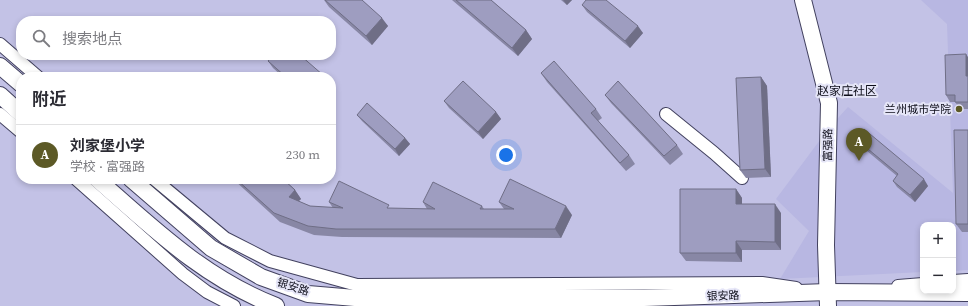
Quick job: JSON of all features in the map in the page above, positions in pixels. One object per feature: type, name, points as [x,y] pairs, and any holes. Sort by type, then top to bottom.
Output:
[{"type":"main road","name":"富强路","points":[[803,0],[829,103],[826,245],[828,299]]},
{"type":"main road","points":[[0,66],[16,80]]},
{"type":"main road","points":[[0,95],[16,109]]},
{"type":"main road","name":"银安路","points":[[102,184],[164,238],[207,271],[244,293],[276,306]]},
{"type":"main road","name":"银安路","points":[[137,184],[212,248],[261,277],[308,294],[643,302],[828,299],[968,293]]},
{"type":"lane","points":[[0,44],[16,58]]},
{"type":"lane","points":[[18,60],[32,72]]},
{"type":"lane","points":[[0,114],[16,128]]},
{"type":"lane","points":[[666,114],[742,178]]},
{"type":"lane","points":[[82,184],[183,274],[207,292],[234,306]]},
{"type":"lane","points":[[160,184],[225,238],[270,262],[356,296],[762,283],[828,299],[920,284]]},
{"type":"lane","points":[[956,281],[968,280]]},
{"type":"shaded area","points":[[921,0],[968,0],[968,270],[956,271],[956,222],[920,222],[920,272],[780,279],[809,231],[776,199],[829,128],[848,107],[953,193],[947,24]]},
{"type":"building","points":[[325,0],[362,0],[382,18],[366,36]]},
{"type":"building","points":[[456,0],[491,0],[526,30],[512,48]]},
{"type":"building","points":[[586,0],[606,0],[638,26],[625,41],[582,5]]},
{"type":"building","points":[[966,54],[968,102],[955,102],[955,95],[946,95],[945,55]]},
{"type":"building","points":[[306,60],[320,72],[280,72],[268,61]]},
{"type":"building","points":[[554,61],[596,109],[591,113],[629,155],[620,163],[541,73]]},
{"type":"building","points":[[761,77],[765,169],[740,170],[736,78]]},
{"type":"building","points":[[463,81],[496,112],[478,132],[444,101]]},
{"type":"building","points":[[618,81],[677,145],[664,156],[605,95]]},
{"type":"building","points":[[367,103],[405,138],[395,149],[357,115]]},
{"type":"building","points":[[864,129],[924,179],[910,195],[893,181],[898,174],[856,139]]},
{"type":"building","points":[[954,130],[968,130],[968,224],[956,224]]},
{"type":"building","points":[[510,179],[566,206],[555,229],[336,229],[308,226],[274,213],[242,184],[288,184],[295,190],[289,197],[310,206],[343,208],[329,202],[339,181],[389,205],[387,208],[435,209],[423,202],[433,182],[482,206],[480,209],[514,209],[499,202]]},
{"type":"building","points":[[680,189],[736,189],[736,204],[775,204],[775,242],[736,241],[736,253],[680,253]]},
{"type":"place","name":"兰州城市学院","points":[[959,109]]},
{"type":"place","name":"刘家堡小学","points":[[859,161]]},
{"type":"district","name":"赵家庄社区","points":[[847,91]]}]
